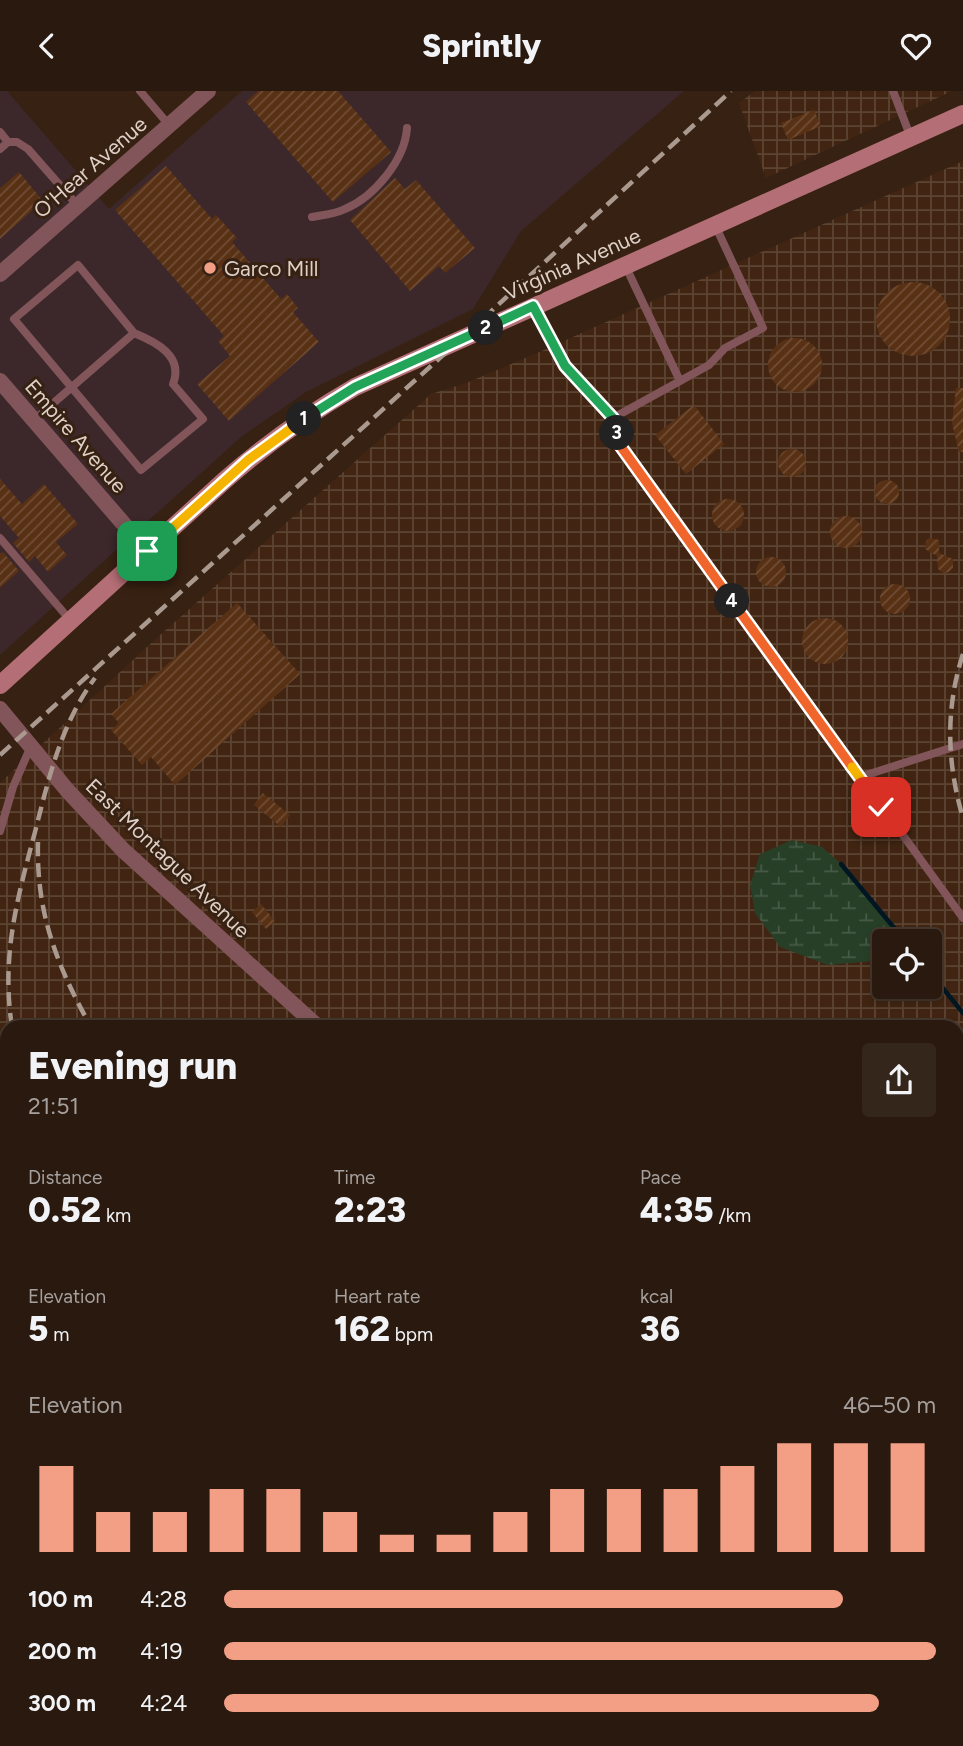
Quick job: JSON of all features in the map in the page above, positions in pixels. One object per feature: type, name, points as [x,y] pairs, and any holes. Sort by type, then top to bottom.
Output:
[{"type":"main road","name":"Virginia Avenue","points":[[0,685],[248,460],[326,404],[355,387],[963,114]]},
{"type":"street","name":"O'Hear Avenue","points":[[0,274],[208,91]]},
{"type":"street","name":"Empire Avenue","points":[[0,381],[147,551]]},
{"type":"street","name":"East Montague Avenue","points":[[0,709],[67,790],[123,850],[310,1020]]},
{"type":"lane","points":[[140,91],[169,125]]},
{"type":"lane","points":[[893,91],[911,138]]},
{"type":"lane","points":[[313,217],[345,209],[357,203],[374,188],[394,165],[404,143],[407,128]]},
{"type":"lane","points":[[0,132],[8,142]]},
{"type":"lane","points":[[0,149],[8,142],[17,142],[28,149],[78,206]]},
{"type":"lane","points":[[613,418],[709,365],[724,348],[763,328],[715,225]]},
{"type":"lane","points":[[78,265],[134,333],[148,338],[166,350],[174,361],[177,374],[173,384],[203,419],[141,470],[71,387],[14,319],[78,265]]},
{"type":"lane","points":[[625,265],[680,381]]},
{"type":"lane","points":[[533,306],[565,366],[613,418],[619,444],[963,918]]},
{"type":"lane","points":[[34,420],[134,333]]},
{"type":"lane","points":[[0,538],[70,620]]},
{"type":"lane","points":[[860,777],[963,744]]},
{"type":"lane","points":[[0,831],[13,787],[32,747]]},
{"type":"shaded area","points":[[0,91],[7,91],[109,209],[242,91],[684,91],[521,231],[473,309],[306,392],[241,437],[0,655]]},
{"type":"shaded area","points":[[755,91],[952,91],[766,178],[739,103]]},
{"type":"shaded area","points":[[963,161],[963,1020],[0,1020],[0,783],[159,636],[431,394],[466,383],[535,354]]},
{"type":"green space","points":[[792,840],[822,847],[841,864],[895,929],[872,929],[872,961],[828,965],[780,947],[755,913],[750,885],[760,854]]},
{"type":"building","points":[[258,91],[338,91],[391,152],[333,202],[246,102]]},
{"type":"building","points":[[814,110],[821,126],[788,140],[781,123]]},
{"type":"building","name":"Garco Mill","points":[[166,166],[212,219],[216,215],[237,238],[232,242],[281,299],[287,294],[298,308],[293,312],[319,342],[229,421],[197,384],[230,356],[218,341],[224,336],[115,210]]},
{"type":"building","points":[[19,172],[43,201],[0,239],[0,188]]},
{"type":"building","points":[[395,178],[405,189],[416,180],[475,248],[445,273],[439,266],[410,291],[350,220]]},
{"type":"building","points":[[913,282],[927,285],[939,293],[947,305],[950,319],[947,333],[939,345],[927,353],[913,356],[899,353],[887,345],[879,333],[876,319],[879,305],[887,293],[899,285]]},
{"type":"building","points":[[795,338],[814,346],[822,365],[814,384],[795,392],[776,384],[768,365],[776,346]]},
{"type":"building","points":[[956,388],[963,388],[963,452],[959,452],[952,423]]},
{"type":"building","points":[[694,405],[724,444],[686,474],[655,435]]},
{"type":"building","points":[[792,449],[802,453],[806,463],[802,473],[792,477],[782,473],[778,463],[782,453]]},
{"type":"building","points":[[0,479],[22,504],[44,484],[78,524],[56,542],[67,555],[48,572],[35,556],[29,562],[13,543],[19,538],[0,516]]},
{"type":"building","points":[[887,480],[896,483],[899,492],[896,501],[887,504],[878,501],[875,492],[878,483]]},
{"type":"building","points":[[728,499],[739,504],[744,515],[739,526],[728,531],[717,526],[712,515],[717,504]]},
{"type":"building","points":[[846,516],[857,521],[862,532],[857,543],[846,548],[835,543],[830,532],[835,521]]},
{"type":"building","points":[[930,538],[939,540],[939,553],[953,559],[953,568],[949,572],[943,573],[938,569],[937,556],[925,549],[926,541]]},
{"type":"building","points":[[3,552],[19,571],[0,588],[0,554]]},
{"type":"building","points":[[771,557],[782,561],[786,572],[782,583],[771,587],[760,583],[756,572],[760,561]]},
{"type":"building","points":[[895,584],[906,588],[910,599],[906,610],[895,614],[884,610],[880,599],[884,588]]},
{"type":"building","points":[[237,603],[300,674],[175,785],[151,757],[142,765],[111,730],[119,723],[111,714]]},
{"type":"building","points":[[825,618],[842,624],[848,641],[842,658],[825,664],[808,658],[802,641],[808,624]]},
{"type":"building","points":[[263,793],[290,815],[281,827],[254,805]]},
{"type":"building","points":[[261,904],[275,921],[266,929],[252,912]]},
{"type":"waterway","points":[[841,864],[895,929]]},
{"type":"waterway","points":[[942,987],[963,1013]]},
{"type":"railway","points":[[0,755],[731,91]]},
{"type":"railway","points":[[963,654],[953,695],[950,736],[954,777],[963,818]]},
{"type":"railway","points":[[11,1020],[8,976],[22,881],[57,752],[73,714],[95,678]]},
{"type":"railway","points":[[38,842],[41,892],[51,938],[68,982],[87,1020]]},
{"type":"place","name":"Garco Mill","points":[[210,268]]},
{"type":"route","points":[[147,551],[248,460],[326,404],[355,387],[533,306],[565,366],[613,418],[619,444],[881,807]]}]
